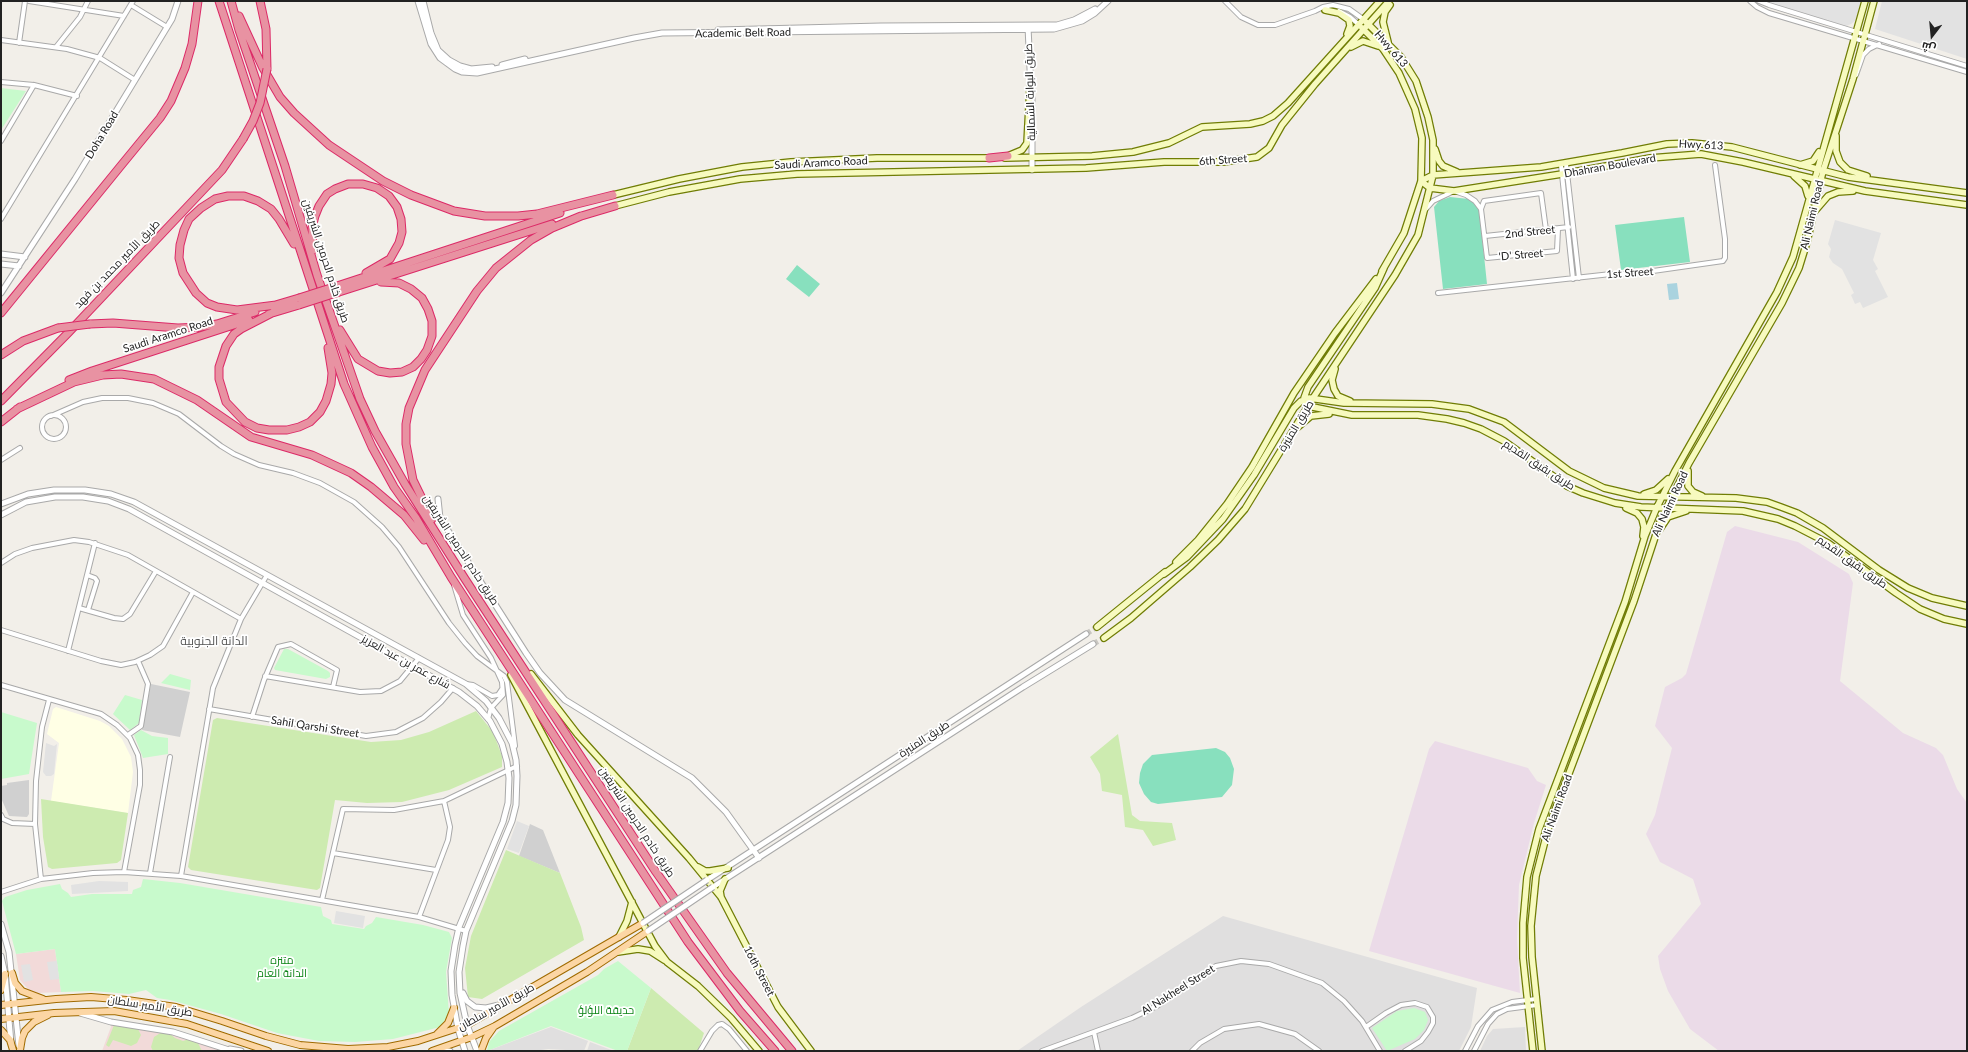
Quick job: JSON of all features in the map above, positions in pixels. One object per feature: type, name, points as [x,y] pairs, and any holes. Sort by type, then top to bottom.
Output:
[{"type":"highway","points":[[1,313],[137,146],[171,101],[185,68],[192,44],[198,1]]},
{"type":"highway","name":"طريق خادم الحرمين الشريفين","points":[[219,1],[344,384],[372,447],[394,487],[416,518],[469,604],[688,942],[740,1011],[774,1051]]},
{"type":"highway","points":[[232,1],[262,68],[280,97],[294,113],[329,145],[383,181],[411,196],[454,211],[485,216],[518,216],[537,214],[613,195]]},
{"type":"highway","name":"طريق خادم الحرمين الشريفين","points":[[232,1],[239,30],[285,166],[317,275],[360,399],[375,431],[405,484],[656,872],[727,974],[792,1051]]},
{"type":"highway","name":"طريق الأمير محمد بن فهد","points":[[1,401],[69,332],[222,170],[243,139],[253,121],[260,103],[267,69],[266,29],[260,1]]},
{"type":"highway","points":[[989,158],[1008,156]]},
{"type":"highway","points":[[317,275],[312,228],[319,206],[327,194],[348,184],[363,184],[377,188],[389,196],[397,207],[401,219],[402,232],[395,253],[383,264],[338,289]]},
{"type":"highway","points":[[338,289],[613,195]]},
{"type":"highway","points":[[299,302],[252,309],[226,309],[207,303],[196,293],[183,273],[179,258],[180,245],[189,219],[201,208],[215,200],[228,196],[244,196],[258,201],[270,209],[279,219],[304,263]]},
{"type":"highway","points":[[351,288],[615,206]]},
{"type":"highway","points":[[450,554],[414,480],[409,460],[406,424],[416,390],[425,370],[450,329],[477,291],[496,268],[531,240],[552,228],[581,216]]},
{"type":"highway","points":[[331,312],[358,360],[368,366],[390,373],[402,372],[413,367],[421,359],[427,350],[432,336],[432,320],[422,298],[412,289],[399,283],[389,281],[373,282],[351,288]]},
{"type":"highway","name":"Saudi Aramco Road","points":[[1,422],[17,409],[64,382],[92,371],[272,313],[338,289],[351,288]]},
{"type":"highway","points":[[1,355],[23,341],[58,328],[113,323],[178,328],[200,327],[217,324],[276,305]]},
{"type":"highway","points":[[272,313],[234,334],[226,346],[219,367],[219,379],[226,402],[245,422],[257,428],[270,430],[287,430],[310,422],[320,412],[326,401],[331,384],[332,373],[322,318]]},
{"type":"highway","points":[[17,409],[74,382],[103,375],[121,374],[154,379],[197,400],[251,437],[312,455],[351,473],[371,487],[404,515],[452,577]]},
{"type":"main road","points":[[1032,158],[1092,156],[1133,152],[1169,143],[1202,127],[1250,124],[1263,121],[1273,116],[1288,103],[1380,1]]},
{"type":"main road","points":[[1389,44],[1384,22],[1385,12],[1390,1]]},
{"type":"main road","name":"6th Street","points":[[1032,170],[1126,166],[1164,162],[1223,162],[1257,157],[1264,153],[1273,142],[1282,124],[1368,24],[1390,1]]},
{"type":"main road","name":"Ali Naimi Road","points":[[1533,1051],[1523,958],[1523,923],[1527,877],[1534,845],[1625,602],[1641,548],[1657,507],[1675,471],[1777,292],[1793,257],[1864,1]]},
{"type":"main road","name":"Ali Naimi Road","points":[[1542,1051],[1532,957],[1531,926],[1535,883],[1543,845],[1634,601],[1652,541],[1666,507],[1689,463],[1782,303],[1798,268],[1812,218],[1820,181],[1838,121],[1853,79],[1874,1]]},
{"type":"main road","points":[[1325,10],[1338,13],[1349,20],[1349,29],[1344,40]]},
{"type":"main road","points":[[1361,21],[1364,30],[1383,49],[1408,90],[1420,125],[1423,152],[1421,181],[1430,188]]},
{"type":"main road","name":"Hwy 613","points":[[1361,21],[1368,24],[1401,57],[1416,81],[1425,105],[1433,140],[1433,175]]},
{"type":"main road","points":[[1340,56],[1360,42],[1368,42],[1383,49]]},
{"type":"main road","points":[[1008,156],[1016,154],[1027,143],[1030,87]]},
{"type":"main road","points":[[1838,121],[1835,144],[1840,162],[1848,170],[1880,181]]},
{"type":"main road","points":[[1433,140],[1437,155],[1443,166],[1461,173]]},
{"type":"main road","points":[[1799,165],[1813,161],[1824,141]]},
{"type":"main road","name":"Hwy 613","points":[[1421,181],[1433,175],[1563,164],[1667,144],[1692,143],[1732,147],[1816,170],[1880,181],[1967,193]]},
{"type":"main road","name":"Dhahran Boulevard","points":[[1430,188],[1454,191],[1565,174],[1650,158],[1701,154],[1736,160],[1865,191],[1967,205]]},
{"type":"main road","name":"Saudi Aramco Road","points":[[613,195],[742,166],[877,158],[1032,158]]},
{"type":"main road","name":"Saudi Aramco Road","points":[[615,206],[669,192],[740,179],[797,174],[1032,170]]},
{"type":"main road","points":[[1787,172],[1799,179],[1805,186],[1808,194],[1808,205]]},
{"type":"main road","name":"طريق المنيرة","points":[[1104,638],[1131,618],[1190,567],[1218,540],[1245,509],[1313,398],[1396,275],[1418,235],[1433,175]]},
{"type":"main road","name":"طريق المنيرة","points":[[1097,627],[1164,574],[1198,540],[1227,504],[1252,467],[1294,393],[1335,333],[1384,268],[1404,233],[1421,181]]},
{"type":"main road","points":[[1812,218],[1819,205],[1833,193],[1865,191]]},
{"type":"main road","points":[[1164,574],[1187,557],[1223,519],[1254,475],[1294,408],[1304,399],[1308,387],[1367,301],[1384,268]]},
{"type":"main road","points":[[1338,362],[1332,380],[1334,389],[1342,398],[1360,404]]},
{"type":"main road","name":"طريق بقيق القديم","points":[[1304,399],[1313,398],[1360,404],[1445,405],[1482,412],[1512,428],[1559,465],[1579,478],[1604,488],[1638,496],[1759,501],[1797,513],[1823,528],[1879,570],[1903,585],[1932,598],[1967,606]]},
{"type":"main road","points":[[1304,399],[1308,406]]},
{"type":"main road","name":"طريق بقيق القديم","points":[[1308,406],[1352,415],[1418,416],[1447,419],[1464,423],[1481,429],[1504,441],[1567,486],[1583,493],[1615,503],[1657,507],[1743,511],[1778,520],[1795,526],[1828,543],[1920,609],[1944,619],[1967,624]]},
{"type":"main road","points":[[1290,436],[1311,416],[1321,414],[1352,415]]},
{"type":"main road","points":[[1689,463],[1686,476],[1688,486],[1697,495],[1708,498]]},
{"type":"main road","points":[[1638,496],[1656,490],[1675,471]]},
{"type":"main road","points":[[1615,503],[1634,510],[1642,519],[1644,527],[1641,548]]},
{"type":"main road","points":[[1652,541],[1668,517],[1676,512],[1699,509]]},
{"type":"main road","points":[[469,604],[526,701],[655,946],[667,962]]},
{"type":"main road","points":[[517,657],[578,735],[689,858],[705,871],[728,868]]},
{"type":"main road","name":"16th Street","points":[[689,858],[721,897],[778,1008],[810,1051]]},
{"type":"main road","points":[[721,897],[720,891],[725,879]]},
{"type":"main road","points":[[619,937],[627,921],[632,902]]},
{"type":"main road","name":"طريق الأمير سلطان","points":[[1,1005],[91,997],[127,1000],[176,1007],[266,1036],[300,1045],[324,1048],[388,1046],[435,1036],[468,1025],[643,923]]},
{"type":"main road","name":"طريق الأمير سلطان","points":[[434,1051],[472,1037],[495,1026],[617,952],[648,931]]},
{"type":"main road","points":[[617,952],[638,948],[650,951],[667,962],[698,986],[731,1018],[759,1051]]},
{"type":"main road","points":[[1,990],[9,973]]},
{"type":"main road","points":[[9,973],[22,991],[47,1000]]},
{"type":"main road","points":[[435,1036],[448,1023],[454,1008]]},
{"type":"main road","name":"طريق الأمير سلطان","points":[[1,1019],[54,1013],[114,1011],[168,1019],[207,1030],[268,1051]]},
{"type":"main road","points":[[20,1050],[23,1034],[30,1025],[54,1013]]},
{"type":"main road","points":[[481,1051],[486,1038],[495,1026]]},
{"type":"main road","points":[[1,1030],[10,1040],[13,1050]]},
{"type":"street","points":[[19,43],[25,1]]},
{"type":"street","points":[[29,1],[124,16]]},
{"type":"street","points":[[56,47],[80,17],[88,1]]},
{"type":"street","name":"Doha Road","points":[[1,293],[20,266],[172,19],[178,1]]},
{"type":"street","name":"Academic Belt Road","points":[[418,1],[435,52],[448,65],[462,72],[470,73],[483,72],[634,38],[662,34],[1028,28],[1057,25],[1074,20],[1105,1]]},
{"type":"street","name":"Academic Belt Road","points":[[423,1],[431,33],[438,50],[460,66],[471,69],[490,68],[654,31],[881,26],[1054,29],[1073,25],[1090,17],[1108,1]]},
{"type":"street","points":[[1225,1],[1241,17],[1254,24],[1262,26],[1275,24],[1315,11],[1328,5],[1338,5],[1350,9],[1361,21]]},
{"type":"street","points":[[1750,1],[1757,7],[1769,13],[1855,34]]},
{"type":"street","points":[[1759,1],[1864,37],[1967,66]]},
{"type":"street","points":[[1,217],[77,96],[132,3],[167,27]]},
{"type":"street","points":[[1315,11],[1325,10],[1345,13],[1361,21]]},
{"type":"street","name":"طريق البوابة الشمالية","points":[[1028,28],[1030,87],[1032,97],[1032,170]]},
{"type":"street","points":[[1864,37],[1924,60],[1967,72]]},
{"type":"street","points":[[1,40],[56,47],[100,58],[135,80]]},
{"type":"street","points":[[1853,79],[1859,70],[1863,56],[1869,49],[1879,44]]},
{"type":"street","points":[[1,82],[34,85],[77,96]]},
{"type":"street","points":[[1,140],[34,85]]},
{"type":"street","points":[[1563,164],[1574,226],[1579,278]]},
{"type":"street","name":"1st Street","points":[[1438,293],[1573,278],[1640,274],[1723,261],[1725,258],[1725,239],[1715,165]]},
{"type":"street","points":[[1565,174],[1567,227],[1573,278]]},
{"type":"street","points":[[1424,212],[1432,201],[1454,191],[1466,195],[1475,201],[1481,209]]},
{"type":"street","points":[[1481,209],[1484,201],[1542,193],[1546,230]]},
{"type":"street","name":"'D' Street","points":[[1481,209],[1487,258],[1557,251],[1558,229]]},
{"type":"street","name":"2nd Street","points":[[1485,236],[1574,226]]},
{"type":"street","points":[[1,254],[25,257]]},
{"type":"street","points":[[1,264],[20,266]]},
{"type":"street","points":[[51,416],[61,418],[66,424],[66,432],[60,438],[52,439],[46,436],[42,428],[44,421],[51,416],[65,408],[82,402],[113,397],[132,398],[153,403],[179,414],[234,454],[259,465],[293,473],[336,491],[354,502],[382,527],[399,547],[449,622],[465,643],[477,656],[504,676],[507,682],[516,763],[516,805],[512,822],[466,931],[459,980],[460,993],[468,1025],[477,1051]]},
{"type":"street","points":[[61,418],[65,408]]},
{"type":"street","points":[[1,460],[20,448]]},
{"type":"street","points":[[1,504],[28,494],[54,490],[85,490],[111,494],[134,502],[466,684],[486,701],[499,718],[512,743],[516,763]]},
{"type":"street","name":"شارع عمر بن عبد العزيز","points":[[1,515],[26,502],[55,497],[83,496],[108,501],[129,509],[453,688],[477,706],[488,719],[502,744],[509,778],[508,803],[503,822],[459,927],[451,971],[454,1008],[458,1029],[465,1051]]},
{"type":"street","points":[[438,499],[440,518],[540,673],[565,700],[692,778],[726,812],[759,858]]},
{"type":"street","points":[[1,563],[16,554],[50,544],[74,540],[95,543],[128,555],[241,620]]},
{"type":"street","points":[[68,651],[95,543]]},
{"type":"street","points":[[79,608],[114,618],[123,619],[130,614],[156,571]]},
{"type":"street","points":[[87,575],[95,578],[97,581],[88,610]]},
{"type":"street","points":[[181,876],[213,688],[241,620],[267,575]]},
{"type":"street","points":[[452,577],[463,615],[499,672],[503,695],[491,708],[488,719]]},
{"type":"street","points":[[1,630],[101,661],[121,665],[138,661],[163,646],[193,592]]},
{"type":"street","name":"طريق المنيرة","points":[[728,868],[762,844],[1086,634]]},
{"type":"street","points":[[252,717],[278,647],[291,644],[337,670],[333,687]]},
{"type":"street","name":"طريق المنيرة","points":[[648,931],[725,879],[1023,687],[1093,644]]},
{"type":"street","points":[[266,676],[360,692],[381,690],[400,681],[419,658]]},
{"type":"street","points":[[128,735],[141,726],[148,684],[138,661]]},
{"type":"street","points":[[466,684],[473,685],[492,696],[498,694],[502,686]]},
{"type":"street","points":[[1,685],[101,714],[128,735],[138,754],[140,785],[124,872]]},
{"type":"street","name":"Sahil Qarshi Street","points":[[209,709],[366,736],[396,732],[423,718],[441,702],[453,688]]},
{"type":"street","points":[[42,880],[35,824],[36,781],[42,727],[49,700]]},
{"type":"street","points":[[150,873],[170,757]]},
{"type":"street","points":[[322,900],[343,809],[394,810],[444,802],[508,769],[516,763]]},
{"type":"street","points":[[419,917],[448,840],[450,827],[444,802]]},
{"type":"street","points":[[1,815],[3,819],[12,823],[35,824]]},
{"type":"street","points":[[333,853],[436,870]]},
{"type":"street","name":"طريق الأمير سلطان","points":[[643,923],[707,880],[728,868]]},
{"type":"street","points":[[1,892],[42,880],[124,872],[150,873],[181,876],[419,917],[459,927],[466,931]]},
{"type":"street","points":[[1,924],[10,952],[8,1004],[13,1050]]},
{"type":"street","points":[[1,956],[9,973],[15,1003],[20,1050]]},
{"type":"street","name":"Al Nakheel Street","points":[[1042,1051],[1132,1018],[1157,1006],[1216,966],[1241,961],[1269,964],[1322,983],[1344,1001],[1366,1027],[1380,1051]]},
{"type":"street","points":[[459,980],[464,997],[470,1004],[480,1008],[504,1004]]},
{"type":"street","points":[[1466,1051],[1478,1026],[1492,1010],[1504,1004],[1528,1000],[1536,1002]]},
{"type":"street","points":[[1474,1051],[1492,1019],[1507,1009],[1528,1007],[1536,1002]]},
{"type":"street","points":[[1366,1027],[1386,1013],[1401,1005],[1414,1003],[1427,1007],[1433,1017],[1428,1032],[1421,1041],[1405,1051]]},
{"type":"street","points":[[77,1012],[111,1022],[173,1032],[232,1051]]},
{"type":"street","points":[[700,1051],[712,1031],[718,1025],[722,1024],[729,1029],[747,1051]]},
{"type":"street","points":[[1192,1051],[1200,1043],[1224,1029],[1259,1024],[1295,1034],[1319,1051]]},
{"type":"street","points":[[1094,1032],[1098,1051]]},
{"type":"street","points":[[221,1047],[241,1051]]},
{"type":"street","points":[[434,1051],[450,1051]]},
{"type":"shaded area","points":[[1763,1],[1861,1],[1855,21],[1846,26]]},
{"type":"shaded area","points":[[1882,1],[1967,1],[1967,59],[1875,29]]},
{"type":"shaded area","points":[[1835,220],[1881,233],[1873,260],[1878,269],[1875,271],[1888,297],[1863,308],[1860,302],[1855,304],[1851,295],[1854,293],[1842,269],[1833,263],[1829,257],[1831,249],[1828,244]]},
{"type":"shaded area","points":[[1735,526],[1798,542],[1849,574],[1853,583],[1840,681],[1903,733],[1936,748],[1943,755],[1957,789],[1967,803],[1967,1051],[1719,1051],[1690,1029],[1668,991],[1660,969],[1658,956],[1701,904],[1693,879],[1660,862],[1646,834],[1655,815],[1672,748],[1655,726],[1665,687],[1682,678],[1686,674],[1727,532]]},
{"type":"shaded area","points":[[151,684],[190,692],[180,737],[142,730]]},
{"type":"shaded area","points":[[56,707],[100,721],[109,726],[122,739],[131,757],[133,772],[128,813],[51,801],[59,743],[47,734],[53,709]]},
{"type":"shaded area","points":[[1435,741],[1528,768],[1537,781],[1546,785],[1534,823],[1519,885],[1517,939],[1520,993],[1369,951],[1429,749]]},
{"type":"shaded area","points":[[46,743],[54,746],[57,744],[54,774],[51,776],[46,776],[43,772]]},
{"type":"shaded area","points":[[29,780],[29,814],[27,817],[9,816],[1,798],[1,786],[7,785],[7,783]]},
{"type":"shaded area","points":[[517,821],[529,826],[519,853],[507,849]]},
{"type":"shaded area","points":[[530,824],[543,830],[560,873],[519,856]]},
{"type":"shaded area","points":[[99,881],[128,882],[128,891],[72,894],[71,885]]},
{"type":"shaded area","points":[[336,911],[365,916],[363,928],[334,923]]},
{"type":"shaded area","points":[[1223,916],[1477,988],[1471,1027],[1459,1051],[1017,1051],[1081,1007]]},
{"type":"shaded area","points":[[55,949],[61,992],[37,993],[29,990],[20,980],[16,954]]},
{"type":"shaded area","points":[[57,961],[59,979],[50,980],[47,962]]},
{"type":"shaded area","points":[[30,964],[33,980],[24,982],[21,965]]},
{"type":"shaded area","points":[[112,1024],[172,1034],[225,1051],[102,1051]]},
{"type":"shaded area","points":[[551,1027],[588,1041],[584,1051],[548,1049],[534,1051],[487,1051]]},
{"type":"shaded area","points":[[1525,1027],[1526,1051],[1480,1051],[1487,1036],[1493,1029]]},
{"type":"shaded area","points":[[590,1042],[614,1051],[587,1051]]},
{"type":"green space","points":[[1,88],[26,91],[1,130]]},
{"type":"green space","points":[[1450,197],[1469,199],[1479,208],[1487,284],[1443,289],[1434,207],[1439,201]]},
{"type":"green space","points":[[1684,217],[1690,262],[1621,270],[1615,225]]},
{"type":"green space","points":[[797,265],[820,284],[809,297],[786,279]]},
{"type":"green space","points":[[284,649],[288,649],[328,671],[330,673],[330,677],[326,679],[275,670],[274,668]]},
{"type":"green space","points":[[170,674],[191,680],[190,690],[161,683]]},
{"type":"green space","points":[[125,695],[142,700],[139,723],[130,730],[113,714]]},
{"type":"green space","points":[[476,711],[493,732],[502,756],[502,767],[449,790],[402,802],[367,803],[335,800],[320,888],[317,890],[191,870],[188,867],[213,720],[217,718],[371,742],[401,740],[429,732]]},
{"type":"green space","points":[[1,712],[37,723],[29,774],[1,779]]},
{"type":"green space","points":[[141,730],[152,736],[168,738],[168,754],[143,758],[134,735]]},
{"type":"green space","points":[[1118,734],[1132,815],[1140,821],[1172,823],[1176,840],[1153,846],[1143,830],[1125,827],[1122,795],[1102,791],[1100,774],[1090,757]]},
{"type":"green space","points":[[1216,748],[1225,752],[1230,758],[1234,769],[1232,785],[1222,797],[1158,804],[1151,802],[1144,794],[1139,783],[1140,773],[1143,764],[1152,755]]},
{"type":"green space","points":[[41,799],[128,813],[121,860],[117,863],[52,869],[48,867],[43,837]]},
{"type":"green space","points":[[506,850],[560,873],[581,927],[584,940],[482,999],[468,997],[465,968],[471,936]]},
{"type":"green space","name":"متنزه الدانة العام","points":[[143,879],[180,883],[321,907],[323,916],[331,920],[332,924],[364,929],[372,923],[376,917],[423,925],[449,932],[452,938],[446,972],[449,1014],[440,1027],[393,1039],[355,1042],[319,1041],[277,1033],[221,1014],[170,1000],[157,998],[146,990],[129,994],[93,991],[61,992],[55,949],[16,954],[2,901],[5,897],[27,890],[60,884],[62,889],[71,897],[92,894],[132,894],[133,890],[141,887]]},
{"type":"green space","name":"حديقة اللؤلؤ","points":[[618,961],[651,988],[627,1051],[618,1051],[551,1026],[487,1051],[489,1042],[499,1031],[598,975],[604,969]]},
{"type":"green space","points":[[651,988],[704,1033],[698,1051],[627,1051]]},
{"type":"green space","points":[[1414,1008],[1425,1012],[1428,1020],[1424,1030],[1415,1039],[1387,1051],[1372,1028],[1397,1011]]},
{"type":"green space","points":[[114,1025],[138,1029],[141,1035],[137,1043],[131,1046],[113,1040],[109,1047],[106,1045]]},
{"type":"green space","points":[[162,1032],[170,1034],[183,1041],[189,1039],[197,1041],[202,1051],[153,1051],[151,1047],[154,1037]]},
{"type":"water","points":[[1677,283],[1679,299],[1669,300],[1667,284]]},
{"type":"tunnel","points":[[1086,634],[1097,627]]},
{"type":"tunnel","points":[[1093,644],[1104,638]]},
{"type":"district","name":"الدانة الجنوبية","points":[[214,641]]}]
